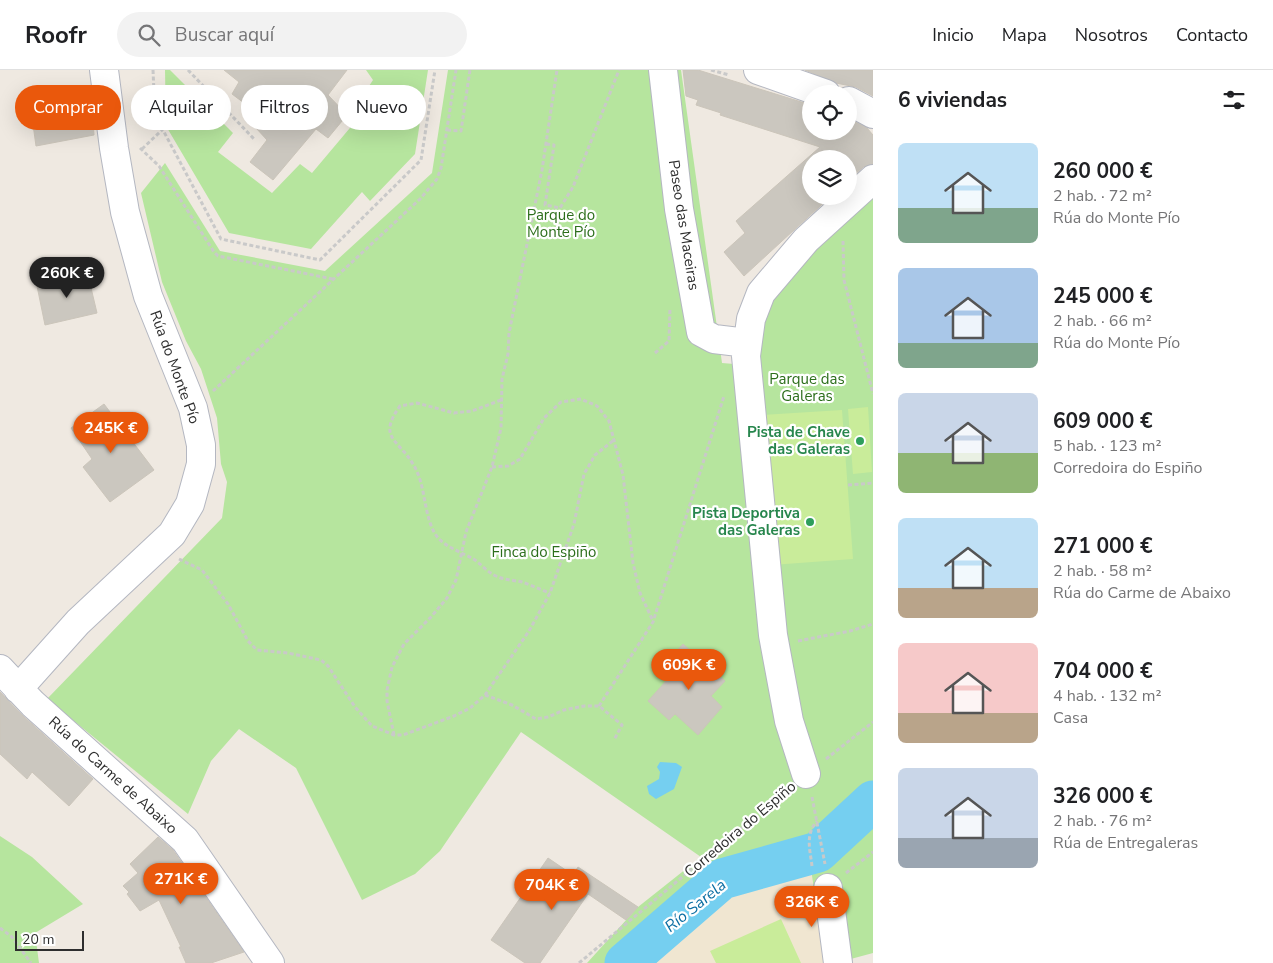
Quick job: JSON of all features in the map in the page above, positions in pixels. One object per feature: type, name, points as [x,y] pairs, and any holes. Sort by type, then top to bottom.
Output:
[{"type":"street","name":"Rúa do Monte Pío","points":[[9,678],[78,622],[172,534],[190,504],[200,464],[200,445],[193,408],[148,296],[134,249],[125,212],[113,142],[104,70]]},
{"type":"street","name":"Paseo das Maceiras","points":[[663,70],[679,209],[702,332],[714,339],[747,350]]},
{"type":"street","points":[[758,70],[802,86]]},
{"type":"street","points":[[857,106],[873,114]]},
{"type":"street","name":"Corredoira do Espiño","points":[[857,193],[873,179]]},
{"type":"street","name":"Corredoira do Espiño","points":[[806,774],[789,721],[775,645],[747,350],[754,307],[761,293],[806,240],[844,205]]},
{"type":"street","name":"Rúa do Carme de Abaixo","points":[[9,678],[185,840],[270,963]]},
{"type":"street","points":[[827,877],[838,963]]},
{"type":"path","points":[[153,70],[154,85]]},
{"type":"path","points":[[188,70],[254,139]]},
{"type":"path","points":[[142,148],[163,130],[221,240],[320,260],[421,160],[436,70]]},
{"type":"path","points":[[212,392],[420,199],[437,179],[442,168],[456,70]]},
{"type":"path","points":[[447,130],[461,131],[470,70]]},
{"type":"path","points":[[394,735],[387,701],[387,690],[392,667],[404,644],[447,598],[456,580],[471,516],[492,467],[501,428],[500,400],[509,333],[546,144],[556,70]]},
{"type":"path","points":[[546,144],[554,145],[545,205],[560,208],[573,187],[619,70]]},
{"type":"path","points":[[711,70],[730,76]]},
{"type":"path","points":[[113,142],[123,142],[142,148],[159,166],[218,256],[334,279]]},
{"type":"path","points":[[846,205],[843,225],[844,280],[873,394]]},
{"type":"path","points":[[655,353],[669,341],[669,308]]},
{"type":"path","points":[[599,706],[653,622],[725,393]]},
{"type":"path","points":[[492,467],[508,466],[520,459],[544,418],[561,402],[581,399],[597,406],[608,421],[614,440],[623,475],[633,562],[640,593],[653,622]]},
{"type":"path","points":[[500,400],[472,412],[454,413],[417,403],[400,406],[391,418],[389,432],[396,445],[412,462],[420,478],[435,534],[441,541],[496,576],[522,582],[550,593]]},
{"type":"path","points":[[176,558],[202,570],[228,604],[248,640],[257,650],[288,653],[321,660],[328,666],[362,717],[372,726],[394,735],[413,732],[470,708],[485,695],[529,631],[550,593],[574,524],[584,474],[595,455],[614,440]]},
{"type":"path","points":[[848,484],[873,483]]},
{"type":"path","points":[[775,645],[850,631],[873,624]]},
{"type":"path","points":[[485,695],[512,705],[536,719],[574,708],[599,706],[622,725],[614,740]]},
{"type":"path","points":[[806,774],[873,722]]},
{"type":"path","name":"Corredoira do Espiño","points":[[579,963],[806,774]]},
{"type":"path","points":[[812,866],[808,840],[811,828],[818,820],[827,877],[873,852]]},
{"type":"path","points":[[0,928],[12,937],[31,963]]},
{"type":"shaded area","points":[[812,869],[825,963],[656,963],[723,899],[748,882],[777,871]]},
{"type":"green space","points":[[165,70],[170,70],[185,85],[165,85]]},
{"type":"green space","points":[[366,70],[428,70],[426,85],[370,85],[373,80]]},
{"type":"green space","points":[[448,70],[681,70],[722,363],[734,364],[764,308],[820,243],[858,212],[864,197],[873,190],[873,953],[847,960],[825,962],[811,869],[777,871],[742,885],[711,908],[656,963],[587,963],[638,907],[701,857],[521,732],[440,851],[415,874],[362,900],[296,768],[239,729],[211,761],[188,814],[47,699],[222,518],[227,482],[221,464],[217,418],[201,369],[186,341],[162,282],[141,193],[165,163],[220,251],[325,271],[432,173]]},
{"type":"green space","points":[[168,130],[230,130],[233,133],[218,152],[272,193],[300,164],[312,173],[348,130],[419,130],[415,154],[370,201],[362,192],[311,249],[229,233]]},
{"type":"green space","name":"Pista de Chave das Galeras","points":[[868,407],[872,472],[853,474],[848,409]]},
{"type":"green space","name":"Pista Deportiva das Galeras","points":[[842,410],[853,559],[772,565],[762,415]]},
{"type":"green space","points":[[0,836],[32,857],[83,904],[35,933],[39,963],[0,963]]},
{"type":"green space","points":[[781,919],[801,963],[716,963],[710,951]]},
{"type":"water","points":[[660,762],[676,763],[682,767],[674,789],[656,799],[649,794],[647,786],[659,779],[660,772],[657,767]]},
{"type":"building","points":[[224,70],[347,70],[328,95],[328,85],[241,85],[241,101],[232,94],[239,82]]},
{"type":"building","points":[[683,70],[698,70],[802,102],[802,140],[857,140],[857,123],[867,128],[873,135],[873,164],[863,167],[857,173],[857,150],[817,150],[820,147],[720,115],[721,113],[696,105],[698,100],[686,96]]},
{"type":"building","points":[[805,70],[873,70],[873,96],[857,88],[857,85],[836,83]]},
{"type":"building","points":[[328,95],[338,106],[338,126],[328,138],[317,130],[328,130]]},
{"type":"building","points":[[34,130],[94,130],[94,135],[36,146]]},
{"type":"building","points":[[258,130],[315,130],[273,180],[250,162],[267,140]]},
{"type":"building","points":[[802,163],[802,205],[821,205],[744,276],[724,252],[745,233],[736,221]]},
{"type":"building","points":[[87,271],[97,313],[45,325],[37,286]]},
{"type":"building","points":[[104,404],[154,470],[110,502],[83,467],[92,459],[71,428]]},
{"type":"building","points":[[683,644],[725,681],[711,696],[722,707],[698,735],[675,714],[669,720],[648,701],[676,670],[667,662]]},
{"type":"building","points":[[0,692],[23,716],[93,779],[69,806],[32,772],[27,779],[0,754]]},
{"type":"building","points":[[158,837],[173,850],[244,952],[211,963],[186,963],[179,947],[181,947],[159,900],[140,911],[127,894],[129,892],[123,886],[138,873],[130,864]]},
{"type":"building","points":[[548,858],[573,875],[578,867],[638,907],[626,920],[588,894],[540,963],[525,963],[491,940]]},
{"type":"waterway","name":"Río Sarela","points":[[625,963],[722,879],[818,852],[873,801]]},
{"type":"place","name":"Pista de Chave das Galeras","points":[[860,441]]},
{"type":"place","name":"Pista Deportiva das Galeras","points":[[810,522]]},
{"type":"park label","name":"Parque do Monte Pío","points":[[561,224]]},
{"type":"park label","name":"Parque das Galeras","points":[[807,388]]},
{"type":"park label","name":"Finca do Espiño","points":[[544,552]]}]
